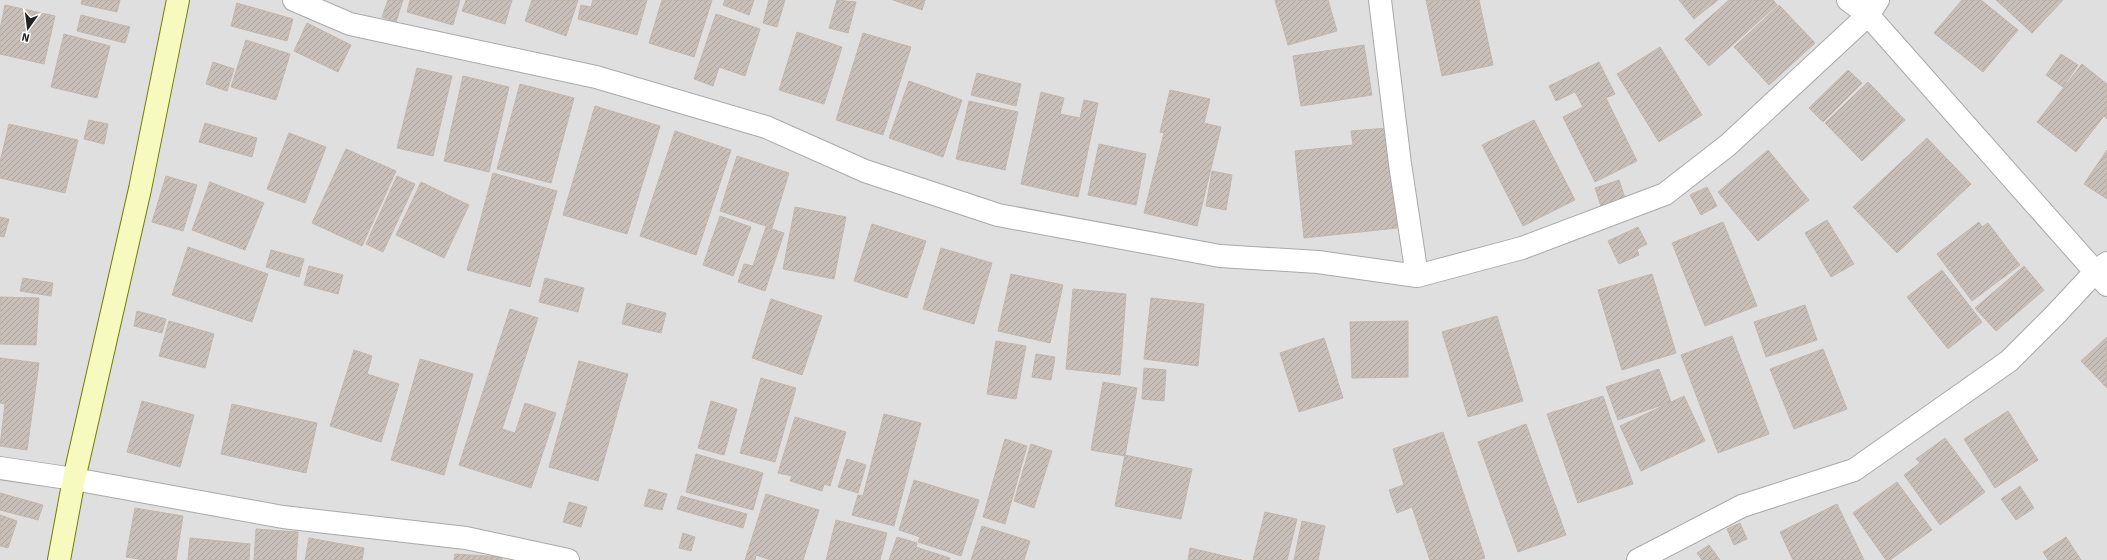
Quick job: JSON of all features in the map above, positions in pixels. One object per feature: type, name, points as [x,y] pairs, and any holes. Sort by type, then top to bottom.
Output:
[{"type":"street","points":[[59,560],[74,479],[140,189],[178,0]]},
{"type":"street","points":[[294,0],[350,24],[596,77],[766,127],[865,171],[998,216],[1220,256],[1318,262],[1417,276],[1522,248],[1664,194],[1728,145],[1873,8]]},
{"type":"street","points":[[1380,0],[1400,164],[1417,276]]},
{"type":"street","points":[[1638,560],[1742,506],[1854,470],[2009,361],[2055,315],[2103,273],[1873,8],[1848,0]]},
{"type":"street","points":[[0,468],[74,479],[283,518],[466,538],[568,560]]},
{"type":"shaded area","points":[[0,0],[2107,0],[2107,560],[0,560]]},
{"type":"building","points":[[82,0],[120,0],[117,12],[81,4]]},
{"type":"building","points":[[388,0],[403,0],[396,22],[382,17]]},
{"type":"building","points":[[410,0],[460,0],[453,25],[407,12]]},
{"type":"building","points":[[466,0],[512,0],[505,24],[462,11]]},
{"type":"building","points":[[532,0],[578,0],[566,36],[525,21]]},
{"type":"building","points":[[593,0],[647,0],[637,35],[578,19],[581,5],[591,7]]},
{"type":"building","points":[[662,0],[712,0],[694,57],[649,43]]},
{"type":"building","points":[[725,0],[754,0],[749,15],[723,5]]},
{"type":"building","points":[[769,0],[785,0],[777,27],[763,23]]},
{"type":"building","points":[[837,0],[856,2],[848,33],[829,28]]},
{"type":"building","points":[[893,0],[925,0],[922,10]]},
{"type":"building","points":[[1275,0],[1328,0],[1337,31],[1288,45]]},
{"type":"building","points":[[1426,0],[1479,0],[1493,65],[1442,76]]},
{"type":"building","points":[[1679,0],[1718,0],[1694,19]]},
{"type":"building","points":[[1729,0],[1773,0],[1777,5],[1709,66],[1685,39]]},
{"type":"building","points":[[1962,0],[1981,0],[2018,30],[1983,72],[1934,33]]},
{"type":"building","points":[[1996,0],[2063,0],[2032,33]]},
{"type":"building","points":[[237,3],[293,19],[287,41],[231,26]]},
{"type":"building","points":[[5,5],[55,16],[44,64],[0,54],[0,29]]},
{"type":"building","points":[[1779,5],[1815,43],[1769,85],[1734,47]]},
{"type":"building","points":[[716,14],[760,29],[745,76],[719,67],[713,86],[694,79]]},
{"type":"building","points":[[81,15],[130,27],[125,43],[77,31]]},
{"type":"building","points":[[307,23],[351,45],[338,72],[294,51]]},
{"type":"building","points":[[797,32],[842,47],[824,104],[779,90]]},
{"type":"building","points":[[863,33],[911,47],[883,135],[836,120]]},
{"type":"building","points":[[64,34],[110,46],[97,98],[51,87]]},
{"type":"building","points":[[246,40],[290,54],[276,100],[231,87]]},
{"type":"building","points":[[1364,45],[1372,95],[1301,106],[1293,56]]},
{"type":"building","points":[[1660,47],[1702,115],[1659,142],[1617,74]]},
{"type":"building","points":[[2061,54],[2078,65],[2063,87],[2046,75]]},
{"type":"building","points":[[213,62],[234,69],[227,91],[206,84]]},
{"type":"building","points":[[1599,62],[1615,94],[1606,98],[1637,161],[1595,182],[1563,117],[1583,107],[1575,92],[1556,101],[1549,86]]},
{"type":"building","points":[[2082,64],[2107,84],[2107,119],[2104,116],[2076,152],[2037,122]]},
{"type":"building","points":[[417,68],[452,76],[433,156],[397,148]]},
{"type":"building","points":[[1848,70],[1862,83],[1823,122],[1809,108]]},
{"type":"building","points":[[977,73],[1021,84],[1016,106],[971,95]]},
{"type":"building","points":[[463,76],[509,87],[489,172],[444,161]]},
{"type":"building","points":[[909,81],[962,100],[943,157],[889,138]]},
{"type":"building","points":[[1868,82],[1905,120],[1862,161],[1825,123]]},
{"type":"building","points":[[520,84],[574,98],[551,183],[497,169]]},
{"type":"building","points":[[1170,90],[1210,99],[1204,123],[1221,127],[1197,226],[1144,213],[1164,133],[1160,132]]},
{"type":"building","points":[[1041,92],[1064,98],[1060,114],[1080,118],[1084,100],[1098,103],[1078,197],[1021,184]]},
{"type":"building","points":[[969,101],[1018,112],[1005,170],[956,159]]},
{"type":"building","points":[[595,106],[660,126],[627,234],[563,215]]},
{"type":"building","points":[[89,120],[108,124],[104,144],[84,139]]},
{"type":"building","points":[[1534,120],[1575,200],[1523,226],[1482,145]]},
{"type":"building","points":[[205,123],[257,138],[252,157],[199,142]]},
{"type":"building","points":[[9,124],[78,140],[65,193],[0,178],[0,162]]},
{"type":"building","points":[[1387,128],[1397,228],[1304,238],[1295,151],[1353,145],[1351,131]]},
{"type":"building","points":[[675,131],[731,150],[696,255],[640,236]]},
{"type":"building","points":[[289,133],[326,147],[305,203],[267,189]]},
{"type":"building","points":[[1927,138],[1971,184],[1897,253],[1853,207]]},
{"type":"building","points":[[1099,144],[1146,154],[1136,205],[1088,195]]},
{"type":"building","points":[[346,149],[396,171],[362,246],[312,223]]},
{"type":"building","points":[[1768,150],[1809,200],[1758,241],[1718,192]]},
{"type":"building","points":[[2107,150],[2107,199],[2084,184]]},
{"type":"building","points":[[737,156],[789,173],[772,228],[720,211]]},
{"type":"building","points":[[1212,171],[1232,175],[1226,210],[1206,206]]},
{"type":"building","points":[[493,173],[557,191],[530,287],[467,270]]},
{"type":"building","points":[[166,176],[197,185],[183,231],[152,222]]},
{"type":"building","points":[[397,176],[415,184],[383,252],[366,244]]},
{"type":"building","points":[[1619,180],[1625,198],[1601,206],[1595,188]]},
{"type":"building","points":[[210,182],[264,203],[245,250],[192,230]]},
{"type":"building","points":[[421,182],[469,205],[444,258],[396,235]]},
{"type":"building","points":[[1707,187],[1717,206],[1701,215],[1690,195]]},
{"type":"building","points":[[795,207],[846,217],[834,279],[783,269]]},
{"type":"building","points":[[720,216],[751,227],[733,276],[703,265]]},
{"type":"building","points":[[0,217],[9,219],[4,237],[0,236]]},
{"type":"building","points":[[1827,220],[1854,264],[1831,277],[1805,233]]},
{"type":"building","points":[[1723,222],[1757,306],[1705,326],[1672,243]]},
{"type":"building","points":[[1979,222],[1982,227],[1988,223],[2020,265],[1972,301],[1937,254]]},
{"type":"building","points":[[872,224],[926,241],[907,298],[854,281]]},
{"type":"building","points":[[766,227],[784,233],[765,291],[738,282],[744,264],[753,266]]},
{"type":"building","points":[[1638,227],[1647,244],[1637,249],[1639,255],[1619,264],[1608,241]]},
{"type":"building","points":[[188,247],[268,274],[252,322],[172,295]]},
{"type":"building","points":[[941,248],[992,263],[974,324],[923,309]]},
{"type":"building","points":[[271,250],[304,259],[299,277],[266,267]]},
{"type":"building","points":[[309,266],[343,275],[338,294],[304,285]]},
{"type":"building","points":[[2024,266],[2044,290],[1996,331],[1975,308]]},
{"type":"building","points":[[1942,270],[1982,322],[1948,349],[1907,297]]},
{"type":"building","points":[[1011,274],[1063,285],[1050,343],[998,331]]},
{"type":"building","points":[[1652,274],[1676,353],[1622,370],[1598,290]]},
{"type":"building","points":[[23,278],[53,283],[51,296],[20,291]]},
{"type":"building","points":[[545,278],[584,288],[578,312],[539,302]]},
{"type":"building","points":[[1073,289],[1126,294],[1120,375],[1066,369]]},
{"type":"building","points":[[0,297],[39,298],[36,345],[0,344]]},
{"type":"building","points":[[1151,298],[1204,304],[1198,366],[1144,359]]},
{"type":"building","points":[[771,299],[822,316],[802,375],[752,358]]},
{"type":"building","points":[[627,303],[666,313],[661,333],[622,324]]},
{"type":"building","points":[[1805,305],[1817,340],[1766,357],[1754,322]]},
{"type":"building","points":[[510,309],[538,318],[502,429],[515,433],[525,403],[556,413],[531,488],[459,465]]},
{"type":"building","points":[[137,311],[166,319],[162,333],[134,326]]},
{"type":"building","points":[[1497,316],[1523,401],[1468,417],[1442,332]]},
{"type":"building","points":[[169,321],[214,334],[205,368],[159,356]]},
{"type":"building","points":[[1408,321],[1408,377],[1352,378],[1350,322]]},
{"type":"building","points":[[1732,336],[1769,434],[1718,453],[1681,355]]},
{"type":"building","points":[[2107,337],[2107,388],[2081,361]]},
{"type":"building","points":[[1324,338],[1343,398],[1299,412],[1280,353]]},
{"type":"building","points":[[996,341],[1026,346],[1016,399],[987,394]]},
{"type":"building","points":[[1823,349],[1847,409],[1794,429],[1770,369]]},
{"type":"building","points":[[354,350],[372,356],[367,374],[399,384],[381,442],[330,426]]},
{"type":"building","points":[[1036,354],[1055,357],[1051,380],[1032,377]]},
{"type":"building","points":[[0,358],[39,363],[27,450],[0,446],[5,404],[0,403]]},
{"type":"building","points":[[420,359],[473,374],[444,475],[391,460]]},
{"type":"building","points":[[579,361],[628,374],[598,481],[549,467]]},
{"type":"building","points":[[1144,368],[1166,370],[1164,401],[1142,399]]},
{"type":"building","points":[[1659,369],[1671,402],[1618,420],[1606,387]]},
{"type":"building","points":[[761,378],[796,388],[775,462],[740,453]]},
{"type":"building","points":[[1103,382],[1137,388],[1125,456],[1091,450]]},
{"type":"building","points":[[1603,396],[1633,484],[1578,503],[1547,414]]},
{"type":"building","points":[[1684,396],[1705,441],[1641,471],[1620,426]]},
{"type":"building","points":[[142,401],[194,415],[180,467],[127,452]]},
{"type":"building","points":[[711,401],[737,409],[724,455],[698,448]]},
{"type":"building","points":[[232,404],[317,423],[306,473],[221,454]]},
{"type":"building","points":[[2008,411],[2038,460],[1995,488],[1964,439]]},
{"type":"building","points":[[884,414],[921,423],[894,526],[852,515],[858,495],[863,496]]},
{"type":"building","points":[[795,417],[846,432],[830,486],[824,484],[822,491],[790,481],[792,476],[778,473]]},
{"type":"building","points":[[1526,424],[1566,535],[1518,552],[1478,442]]},
{"type":"building","points":[[1443,432],[1485,558],[1477,560],[1430,560],[1412,507],[1397,513],[1389,490],[1404,485],[1393,449]]},
{"type":"building","points":[[1945,438],[1985,492],[1940,525],[1904,475],[1920,463],[1916,459]]},
{"type":"building","points":[[1005,439],[1027,446],[1005,524],[983,517]]},
{"type":"building","points":[[1031,444],[1052,451],[1034,508],[1014,501]]},
{"type":"building","points":[[696,454],[763,473],[753,510],[686,492]]},
{"type":"building","points":[[1125,455],[1192,469],[1181,519],[1115,506]]},
{"type":"building","points":[[847,459],[866,465],[858,493],[838,487]]},
{"type":"building","points":[[914,480],[979,500],[961,556],[918,542],[920,537],[899,530]]},
{"type":"building","points":[[1897,482],[1932,530],[1890,560],[1886,560],[1853,513]]},
{"type":"building","points":[[2020,486],[2034,508],[2016,520],[2001,499]]},
{"type":"building","points":[[649,489],[667,494],[662,510],[644,506]]},
{"type":"building","points":[[0,493],[43,505],[38,520],[0,510]]},
{"type":"building","points":[[766,494],[819,510],[803,560],[771,560],[756,555],[755,560],[745,560]]},
{"type":"building","points":[[681,496],[747,514],[743,528],[677,509]]},
{"type":"building","points":[[569,502],[587,507],[581,527],[563,522]]},
{"type":"building","points":[[1837,504],[1864,560],[1793,560],[1780,532]]},
{"type":"building","points":[[135,508],[183,516],[176,560],[144,560],[126,557]]},
{"type":"building","points":[[1265,512],[1297,519],[1287,560],[1253,560]]},
{"type":"building","points":[[0,515],[17,521],[8,548],[0,546]]},
{"type":"building","points":[[836,520],[887,533],[880,560],[826,560]]},
{"type":"building","points":[[1302,521],[1325,526],[1318,560],[1294,560]]},
{"type":"building","points":[[1740,523],[1747,539],[1734,545],[1727,529]]},
{"type":"building","points":[[982,526],[1030,541],[1024,560],[971,560]]},
{"type":"building","points":[[256,529],[298,532],[296,560],[254,560]]},
{"type":"building","points":[[683,533],[695,537],[691,551],[679,548]]},
{"type":"building","points":[[897,537],[917,543],[916,547],[950,558],[949,560],[889,560]]},
{"type":"building","points":[[2066,537],[2081,560],[2048,560],[2043,552]]},
{"type":"building","points":[[190,538],[250,544],[249,560],[188,560]]},
{"type":"building","points":[[309,538],[364,548],[362,560],[305,560]]},
{"type":"building","points":[[1709,545],[1720,560],[1702,560],[1697,553]]},
{"type":"building","points":[[1190,548],[1242,560],[1188,560]]},
{"type":"building","points":[[455,554],[502,557],[502,560],[454,560]]}]
